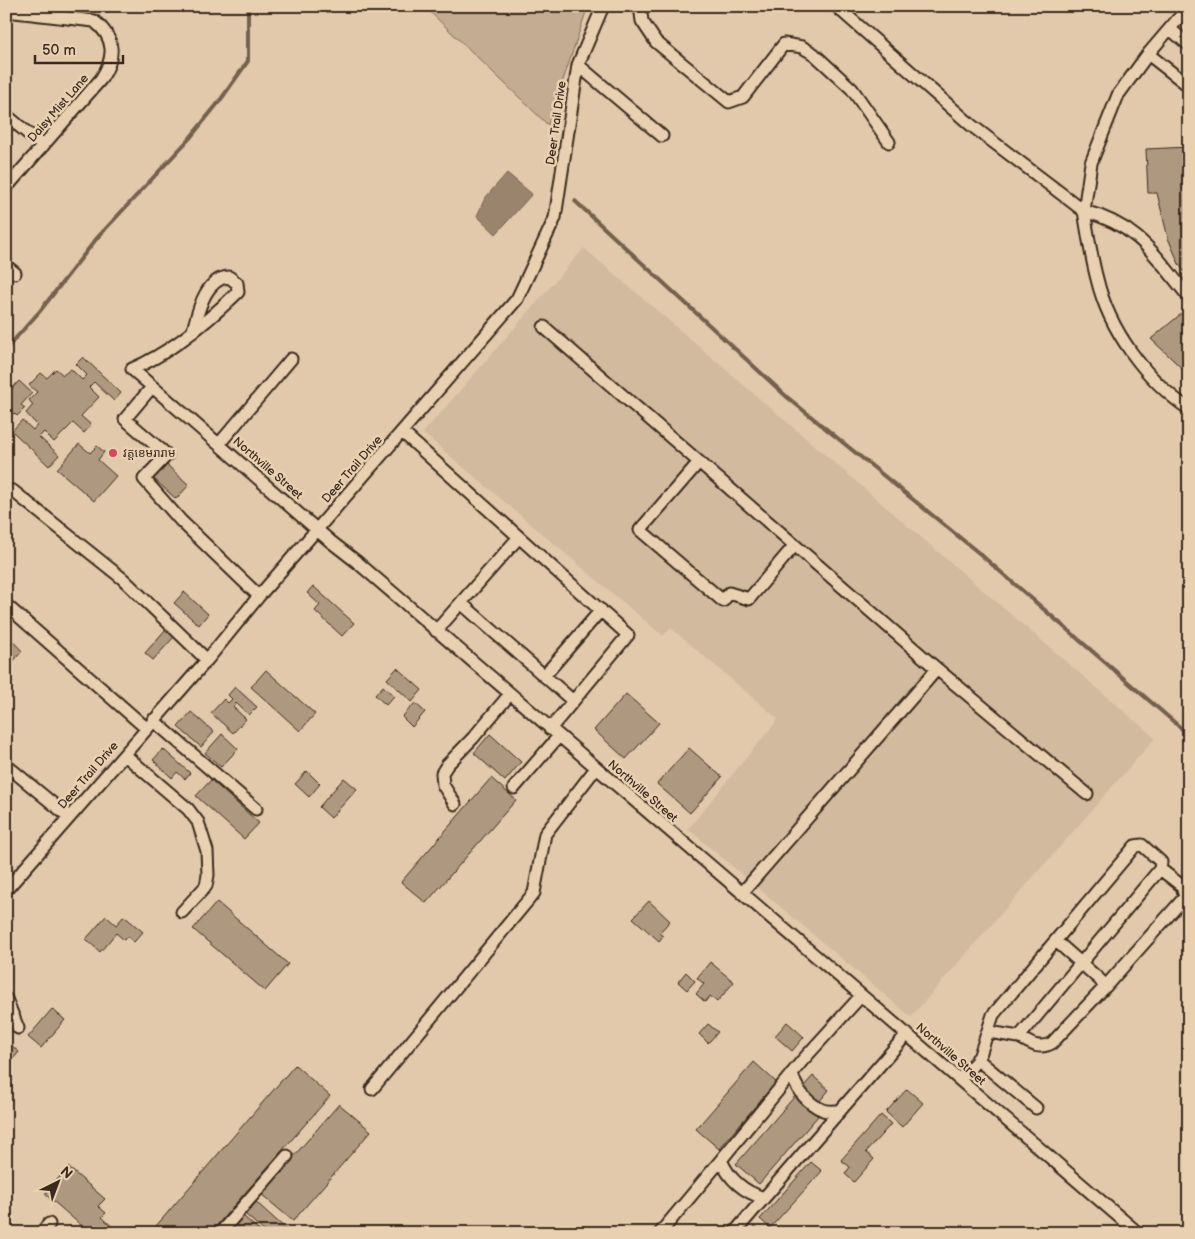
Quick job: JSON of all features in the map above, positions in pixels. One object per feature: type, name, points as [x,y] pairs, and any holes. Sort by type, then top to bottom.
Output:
[{"type":"street","name":"Deer Trail Drive","points":[[6,890],[149,724],[208,660],[259,596],[517,299],[556,218],[578,65],[603,6]]},
{"type":"street","points":[[640,6],[642,21],[656,42],[729,102],[742,97],[784,44],[802,47],[814,54],[852,89],[889,142]]},
{"type":"street","points":[[836,6],[971,125],[1084,211],[1117,223],[1148,245],[1189,297]]},
{"type":"street","points":[[1189,6],[1148,54],[1118,95],[1092,163],[1084,211],[1097,281],[1110,315],[1132,354],[1155,382],[1189,409]]},
{"type":"street","name":"Daisy Mist Lane","points":[[6,11],[94,21],[105,29],[112,53],[109,66],[100,79],[6,188]]},
{"type":"street","points":[[1170,29],[1189,45]]},
{"type":"street","points":[[1148,54],[1189,86]]},
{"type":"street","points":[[578,65],[662,136]]},
{"type":"street","points":[[6,115],[43,146]]},
{"type":"street","points":[[224,277],[229,277],[237,283],[238,292],[193,330],[199,306],[212,285],[224,277]]},
{"type":"street","points":[[544,327],[937,669],[1087,794]]},
{"type":"street","name":"Northville Street","points":[[193,330],[149,362],[132,369],[1138,1233]]},
{"type":"street","points":[[219,444],[290,359]]},
{"type":"street","points":[[152,387],[125,419],[167,455],[144,479],[181,521],[259,596]]},
{"type":"street","points":[[402,432],[628,635],[573,702],[554,733],[514,788]]},
{"type":"street","points":[[699,462],[640,530],[722,601],[729,594],[748,599],[794,546]]},
{"type":"street","points":[[13,491],[123,579],[208,660]]},
{"type":"street","points":[[436,631],[519,537]]},
{"type":"street","points":[[461,603],[573,702]]},
{"type":"street","points":[[6,605],[149,724],[256,809]]},
{"type":"street","points":[[544,676],[601,610]]},
{"type":"street","points":[[742,893],[937,669]]},
{"type":"street","points":[[455,804],[443,785],[442,773],[510,694]]},
{"type":"street","points":[[124,755],[188,809],[198,822],[207,851],[208,875],[206,886],[182,912]]},
{"type":"street","points":[[6,765],[69,817]]},
{"type":"street","points":[[372,1089],[534,893],[545,834],[596,768]]},
{"type":"street","points":[[960,1080],[977,1060],[990,1032],[993,1015],[1135,846],[1142,845],[1161,862],[1160,869],[1019,1037]]},
{"type":"street","points":[[990,1032],[1019,1037],[1034,1046],[1044,1047],[1052,1043],[1185,897],[1182,886],[1160,869]]},
{"type":"street","points":[[1056,941],[1100,980],[1105,987]]},
{"type":"street","points":[[660,1233],[792,1073],[861,996]]},
{"type":"street","points":[[6,999],[18,1028]]},
{"type":"street","points":[[734,1233],[906,1034]]},
{"type":"street","points":[[977,1060],[1036,1108]]},
{"type":"street","points":[[792,1073],[793,1081],[804,1097],[824,1111],[840,1111]]},
{"type":"street","points":[[220,1233],[287,1156]]},
{"type":"street","points":[[721,1160],[727,1174],[750,1194],[764,1198]]},
{"type":"street","points":[[41,1233],[50,1224]]},
{"type":"shaded area","points":[[424,6],[588,6],[548,125]]},
{"type":"shaded area","points":[[507,173],[532,194],[496,234],[477,216],[485,198]]},
{"type":"shaded area","points":[[584,248],[1155,738],[911,1017],[688,829],[778,719],[671,628],[663,636],[423,433]]},
{"type":"building","points":[[1189,147],[1189,279],[1179,264],[1168,238],[1157,193],[1148,193],[1146,149]]},
{"type":"building","points":[[1182,313],[1189,319],[1189,375],[1151,339]]},
{"type":"building","points":[[83,357],[121,393],[114,401],[94,382],[89,387],[99,397],[81,416],[91,425],[84,433],[73,423],[54,442],[44,432],[39,437],[59,455],[49,466],[12,431],[22,420],[33,430],[37,425],[26,413],[33,405],[29,400],[37,392],[29,385],[41,373],[47,378],[56,369],[63,375],[71,369],[82,380],[87,375],[76,364]]},
{"type":"building","points":[[19,381],[32,393],[21,405],[25,408],[17,416],[14,413],[6,422],[6,395]]},
{"type":"building","points":[[79,444],[90,453],[97,446],[104,452],[98,460],[116,476],[94,501],[57,469]]},
{"type":"building","points":[[166,464],[189,485],[176,499],[153,478]]},
{"type":"building","points":[[313,586],[354,623],[342,636],[315,611],[320,605],[307,593]]},
{"type":"building","points":[[184,592],[208,614],[199,625],[174,603]]},
{"type":"building","points":[[166,629],[174,637],[153,660],[145,653]]},
{"type":"building","points":[[9,637],[22,651],[6,670],[6,640]]},
{"type":"building","points":[[397,668],[422,690],[412,702],[387,679]]},
{"type":"building","points":[[266,670],[315,714],[300,731],[251,687]]},
{"type":"building","points":[[383,686],[394,696],[386,705],[375,695]]},
{"type":"building","points":[[235,687],[257,707],[249,715],[236,703],[233,707],[246,719],[233,733],[211,713],[224,699],[228,703],[232,699],[228,695]]},
{"type":"building","points":[[626,694],[659,723],[626,759],[594,730]]},
{"type":"building","points":[[415,703],[425,712],[412,727],[402,717]]},
{"type":"building","points":[[191,712],[214,732],[201,747],[178,727]]},
{"type":"building","points":[[222,734],[238,749],[221,767],[205,753]]},
{"type":"building","points":[[490,734],[521,762],[505,781],[474,753]]},
{"type":"building","points":[[689,748],[722,777],[690,813],[657,784]]},
{"type":"building","points":[[163,749],[190,773],[185,779],[177,772],[172,778],[153,760]]},
{"type":"building","points":[[307,771],[320,784],[309,797],[295,784]]},
{"type":"building","points":[[344,778],[357,789],[331,818],[319,807]]},
{"type":"building","points":[[491,778],[516,800],[426,903],[401,882]]},
{"type":"building","points":[[211,780],[259,823],[244,839],[196,796]]},
{"type":"building","points":[[649,901],[670,921],[659,933],[663,936],[659,941],[633,918]]},
{"type":"building","points":[[217,902],[288,964],[265,991],[193,929]]},
{"type":"building","points":[[106,916],[116,925],[124,916],[143,932],[134,942],[127,936],[124,940],[116,933],[100,952],[86,939]]},
{"type":"building","points":[[710,962],[734,982],[717,1002],[710,996],[705,1002],[696,994],[704,984],[697,978]]},
{"type":"building","points":[[686,972],[695,981],[687,990],[678,982]]},
{"type":"building","points":[[52,1009],[65,1020],[41,1048],[28,1037]]},
{"type":"building","points":[[787,1022],[804,1037],[792,1051],[775,1036]]},
{"type":"building","points":[[708,1024],[718,1032],[708,1043],[699,1034]]},
{"type":"building","points":[[6,1041],[19,1052],[6,1067]]},
{"type":"building","points":[[754,1062],[776,1082],[719,1149],[696,1129]]},
{"type":"building","points":[[295,1065],[330,1096],[210,1233],[150,1233]]},
{"type":"building","points":[[813,1076],[829,1090],[819,1102],[803,1087]]},
{"type":"building","points":[[907,1089],[923,1103],[902,1127],[886,1112]]},
{"type":"building","points":[[795,1096],[818,1116],[759,1184],[736,1164]]},
{"type":"building","points":[[339,1104],[371,1131],[293,1221],[261,1194]]},
{"type":"building","points":[[881,1115],[891,1124],[866,1152],[874,1159],[854,1182],[845,1174],[850,1167],[841,1160]]},
{"type":"building","points":[[811,1162],[822,1171],[770,1228],[760,1219]]},
{"type":"building","points":[[68,1167],[105,1199],[98,1206],[106,1213],[102,1217],[119,1233],[90,1233],[45,1194]]},
{"type":"building","points":[[256,1202],[287,1230],[285,1233],[266,1233],[245,1214]]},
{"type":"building","points":[[243,1216],[262,1233],[228,1233]]},
{"type":"waterway","points":[[6,349],[40,311],[97,238],[190,138],[219,102],[248,61],[248,6]]},
{"type":"waterway","points":[[575,201],[787,397],[980,554],[1189,735]]},
{"type":"place","name":"វត្តខេមរារាម","points":[[113,453]]}]
